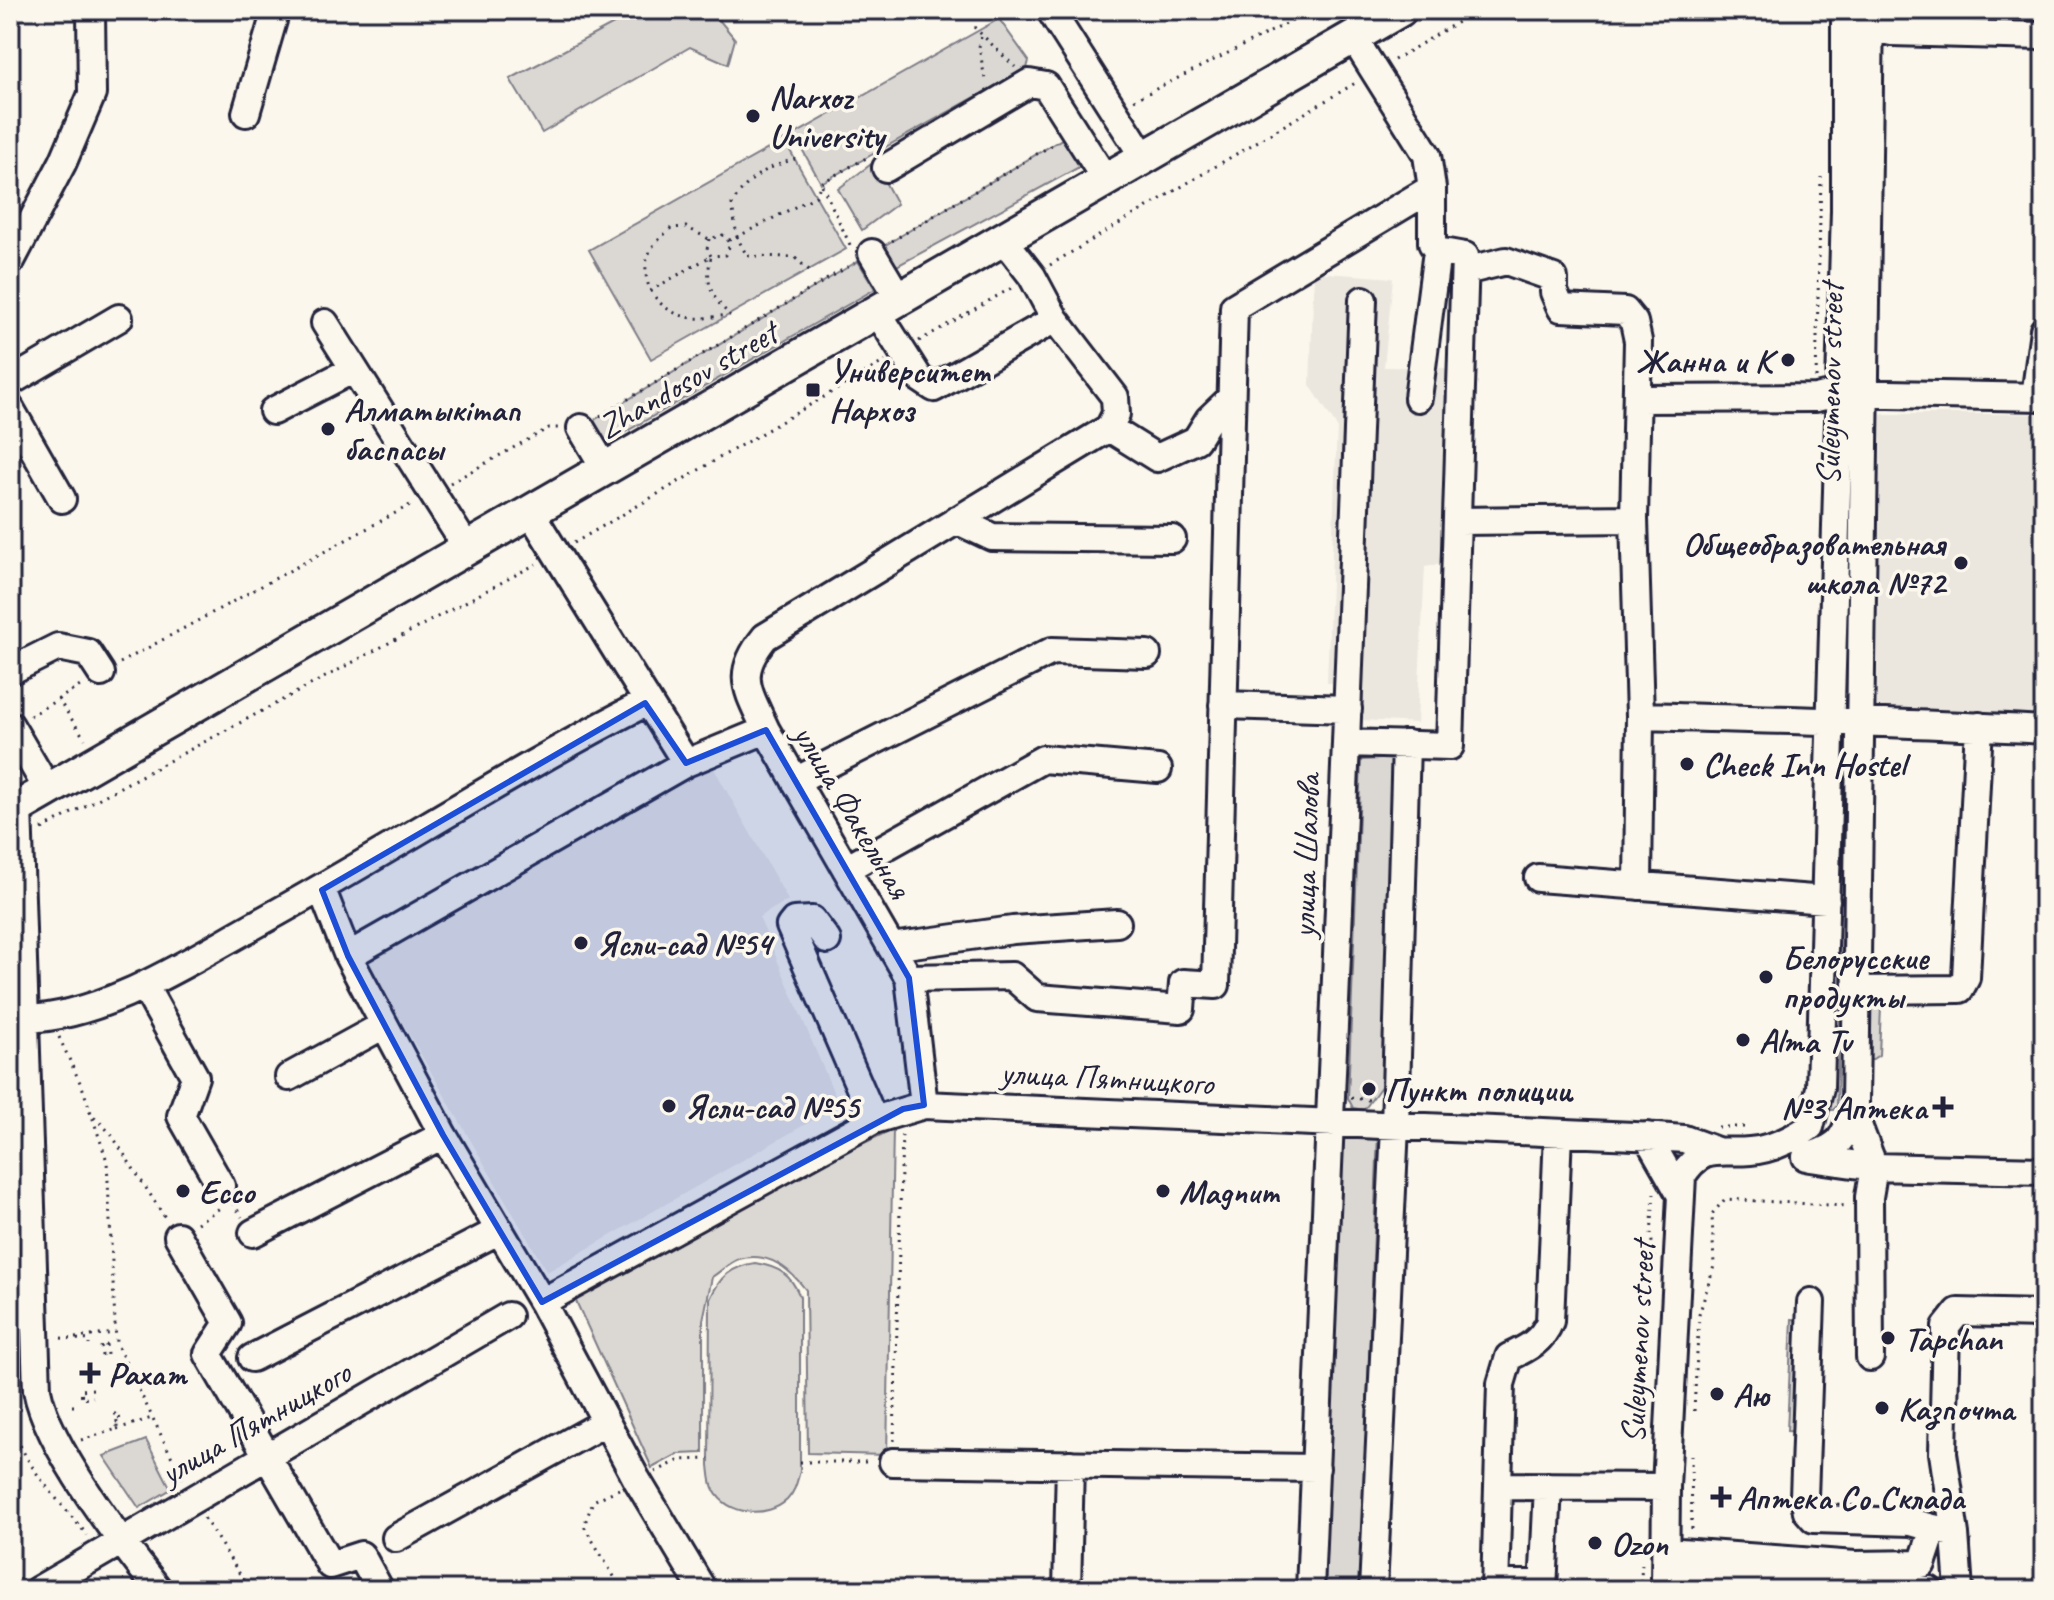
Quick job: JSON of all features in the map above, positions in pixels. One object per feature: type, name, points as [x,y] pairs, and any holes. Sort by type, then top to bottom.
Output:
[{"type":"main road","name":"Zhandosov street","points":[[14,810],[1107,182],[1400,10]]},
{"type":"street","points":[[11,261],[63,162],[92,94],[91,10]]},
{"type":"street","points":[[246,113],[276,10]]},
{"type":"street","points":[[1050,10],[1145,159]]},
{"type":"street","name":"Suleymenov street","points":[[1665,1584],[1666,1487],[1679,1192],[1689,1165],[1713,1138],[1793,1139],[1810,1127],[1816,1113],[1831,722],[1827,396],[1845,210],[1845,10]]},
{"type":"street","points":[[1871,18],[1891,32],[2041,27]]},
{"type":"street","name":"Suleymenov street","points":[[1752,1139],[1806,1157],[1829,1151],[1841,1142],[1855,1104],[1871,18]]},
{"type":"street","points":[[1353,37],[1427,155],[1432,188],[1432,243],[1437,251],[1418,398]]},
{"type":"street","points":[[886,168],[1029,83],[1046,86],[1077,130],[1107,182]]},
{"type":"street","points":[[909,978],[1012,976],[1037,998],[1181,1009],[1183,983],[1216,985],[1234,307],[1432,188]]},
{"type":"street","points":[[766,730],[747,688],[747,659],[765,637],[1109,428],[1116,414],[1115,397],[1055,319],[1032,276],[1004,240]]},
{"type":"street","points":[[1437,251],[1465,256],[1458,521],[1634,519]]},
{"type":"street","points":[[865,257],[889,307],[903,350],[919,378],[934,388],[1055,319]]},
{"type":"street","points":[[1465,271],[1506,261],[1554,278],[1554,292],[1561,308],[1625,311],[1634,322],[1638,341],[1634,519],[1640,716],[1638,886]]},
{"type":"street","points":[[1346,743],[1363,300]]},
{"type":"street","points":[[10,382],[119,318]]},
{"type":"street","points":[[325,323],[467,548]]},
{"type":"street","points":[[1637,399],[1864,395],[2040,397],[2044,330]]},
{"type":"street","points":[[273,411],[354,369]]},
{"type":"street","points":[[1109,428],[1157,458],[1196,440],[1209,419],[1231,398]]},
{"type":"street","points":[[10,408],[62,499]]},
{"type":"street","points":[[581,428],[606,470]]},
{"type":"street","points":[[531,513],[645,703],[686,763]]},
{"type":"street","points":[[956,520],[992,537],[1172,539]]},
{"type":"street","name":"улица Шалова","points":[[1310,1590],[1346,743],[1450,746],[1458,521]]},
{"type":"street","points":[[10,671],[58,647],[88,653],[101,673]]},
{"type":"street","points":[[795,781],[1052,651],[1147,654]]},
{"type":"street","points":[[24,1019],[51,1019],[144,985],[322,890],[645,703]]},
{"type":"street","points":[[1223,705],[1348,709]]},
{"type":"street","points":[[1640,716],[1861,721],[2044,730]]},
{"type":"street","points":[[10,726],[48,790]]},
{"type":"street","points":[[1858,990],[1960,989],[1966,978],[1979,726]]},
{"type":"street","name":"улица Факельная","points":[[348,956],[686,763],[766,730],[909,978],[914,1107]]},
{"type":"street","points":[[1373,1590],[1395,1126],[1406,744]]},
{"type":"street","points":[[846,869],[1043,759],[1158,769]]},
{"type":"street","points":[[14,810],[24,1019],[20,1137],[40,1403],[49,1428],[111,1548],[159,1590]]},
{"type":"street","points":[[1538,878],[1826,900]]},
{"type":"street","points":[[322,890],[348,956],[443,1135],[542,1302],[637,1480],[703,1590]]},
{"type":"street","points":[[827,940],[812,920],[794,921],[790,926],[874,1120]]},
{"type":"street","points":[[891,947],[1013,930],[1117,923]]},
{"type":"street","points":[[144,985],[195,1077],[181,1116],[221,1186]]},
{"type":"street","points":[[289,1077],[384,1025]]},
{"type":"street","points":[[1855,1104],[1859,1128],[1874,1167],[1869,1197],[1870,1357]]},
{"type":"street","name":"улица Пятницкого","points":[[542,1302],[874,1120],[914,1107],[1713,1138]]},
{"type":"street","points":[[1548,1486],[1543,1587],[1496,1587],[1501,1384],[1509,1357],[1528,1349],[1545,1335],[1550,1321],[1558,1133]]},
{"type":"street","points":[[253,1233],[443,1135]]},
{"type":"street","points":[[1647,1136],[1679,1192]]},
{"type":"street","points":[[1806,1157],[1874,1167],[2044,1171]]},
{"type":"street","points":[[252,1358],[500,1230]]},
{"type":"street","points":[[178,1236],[228,1323],[208,1354],[265,1458],[330,1565],[361,1555],[380,1590]]},
{"type":"street","points":[[1811,1302],[1804,1497],[1807,1511],[1814,1519],[1911,1522],[1944,1531]]},
{"type":"street","points":[[1959,1590],[1944,1531],[1946,1327],[1958,1312],[2044,1314]]},
{"type":"street","name":"улица Пятницкого","points":[[38,1590],[508,1316]]},
{"type":"street","points":[[396,1538],[606,1422]]},
{"type":"street","points":[[893,1462],[1316,1468]]},
{"type":"street","points":[[1067,1590],[1070,1464]]},
{"type":"street","points":[[1498,1486],[1666,1487]]},
{"type":"street","points":[[1809,1561],[1814,1519]]},
{"type":"street","points":[[1686,1552],[1855,1565],[1922,1564],[1944,1531]]},
{"type":"street","points":[[1665,1584],[1929,1590]]},
{"type":"path","points":[[1112,111],[1314,10]]},
{"type":"path","points":[[40,839],[40,830],[555,553],[1032,276],[1478,10]]},
{"type":"path","points":[[974,27],[981,37],[979,47],[987,91]]},
{"type":"path","points":[[981,37],[987,37],[1021,72]]},
{"type":"path","points":[[10,726],[549,428],[581,428],[1077,130]]},
{"type":"path","points":[[795,159],[764,168],[746,182],[732,204],[737,237],[747,256],[794,257],[809,270]]},
{"type":"path","points":[[1822,163],[1816,268],[1827,396]]},
{"type":"path","points":[[821,183],[865,257]]},
{"type":"path","points":[[729,240],[816,196]]},
{"type":"path","points":[[686,227],[709,239],[708,288],[714,300],[730,315],[690,318],[662,304],[650,291],[644,270],[651,249],[671,228],[686,227]]},
{"type":"path","points":[[709,239],[719,234],[729,240]]},
{"type":"path","points":[[650,291],[711,256],[726,255],[729,240]]},
{"type":"path","points":[[58,699],[88,743]]},
{"type":"path","points":[[51,1019],[83,1089],[87,1109],[107,1161],[116,1343],[177,1469]]},
{"type":"path","points":[[1348,1098],[1370,1100]]},
{"type":"path","points":[[800,1462],[893,1462],[914,1107]]},
{"type":"path","points":[[87,1109],[111,1134],[178,1236],[231,1201],[221,1186]]},
{"type":"path","points":[[1713,1138],[1752,1139]]},
{"type":"path","points":[[1693,1414],[1699,1315],[1714,1266],[1712,1214],[1725,1199],[1857,1206],[1869,1197]]},
{"type":"path","points":[[103,1333],[104,1343]]},
{"type":"path","points":[[75,1338],[116,1333]]},
{"type":"path","points":[[61,1338],[89,1340],[89,1345]]},
{"type":"path","points":[[93,1389],[81,1390],[82,1399],[93,1397]]},
{"type":"path","points":[[72,1406],[78,1406]]},
{"type":"path","points":[[115,1414],[119,1414],[117,1429]]},
{"type":"path","points":[[10,1415],[14,1434],[32,1467],[111,1548]]},
{"type":"path","points":[[75,1441],[153,1418]]},
{"type":"path","points":[[1686,1552],[1692,1442]]},
{"type":"path","points":[[622,1590],[584,1526],[593,1501],[680,1460],[709,1459]]},
{"type":"path","points":[[192,1500],[250,1590]]},
{"type":"highlighted area","points":[[645,703],[686,763],[766,730],[909,978],[924,1105],[903,1109],[542,1302],[443,1135],[348,956],[322,890]]},
{"type":"shaded area","points":[[640,10],[711,10],[735,39],[728,64],[690,47],[542,133],[510,79]]},
{"type":"shaded area","points":[[999,19],[1029,61],[1027,68],[821,183],[794,135]]},
{"type":"shaded area","points":[[1077,130],[1094,159],[884,273],[872,253]]},
{"type":"shaded area","points":[[784,140],[846,249],[651,359],[589,250]]},
{"type":"shaded area","points":[[874,162],[897,204],[862,230],[838,189]]},
{"type":"shaded area","points":[[858,261],[875,289],[606,443],[595,437],[591,422]]},
{"type":"shaded area","points":[[1314,272],[1393,278],[1384,367],[1449,368],[1441,564],[1425,567],[1417,723],[1361,720],[1363,696],[1355,684],[1327,683],[1337,427],[1310,385]]},
{"type":"shaded area","name":"Общеобразовательная школа №72","points":[[1881,414],[2044,414],[2044,722],[1877,712]]},
{"type":"shaded area","points":[[1833,744],[1847,745],[1837,1106],[1826,1110]]},
{"type":"shaded area","points":[[1399,758],[1382,1085],[1364,1110],[1353,1108],[1348,1098],[1361,760]]},
{"type":"shaded area","points":[[712,765],[788,900],[759,917],[839,1105],[547,1272],[365,958]]},
{"type":"shaded area","points":[[1871,1002],[1881,1007],[1879,1055],[1871,1060],[1867,1057]]},
{"type":"shaded area","points":[[893,1129],[887,1455],[808,1453],[806,1290],[778,1264],[750,1257],[736,1260],[712,1277],[703,1320],[703,1453],[678,1454],[652,1468],[575,1299],[782,1183]]},
{"type":"shaded area","points":[[1340,1132],[1378,1132],[1360,1590],[1325,1590]]},
{"type":"shaded area","points":[[755,1263],[783,1273],[800,1297],[800,1471],[787,1500],[769,1510],[748,1512],[720,1499],[712,1484],[709,1465],[710,1299],[727,1274]]},
{"type":"shaded area","points":[[1792,1319],[1824,1321],[1819,1433],[1787,1431]]},
{"type":"shaded area","points":[[146,1440],[171,1489],[139,1508],[104,1456]]},
{"type":"place","name":"Narxoz University","points":[[753,116]]},
{"type":"place","name":"Жанна и К","points":[[1788,360]]},
{"type":"place","name":"Университет Нархоз","points":[[813,390]]},
{"type":"place","name":"Алматыкітап баспасы","points":[[328,429]]},
{"type":"place","name":"Общеобразовательная школа №72","points":[[1961,563]]},
{"type":"place","name":"Check Inn Hostel","points":[[1687,764]]},
{"type":"place","name":"Ясли-сад №54","points":[[581,943]]},
{"type":"place","name":"Белорусские продукты","points":[[1766,977]]},
{"type":"place","name":"Alma Tv","points":[[1743,1040]]},
{"type":"place","name":"Пункт полиции","points":[[1369,1089]]},
{"type":"place","name":"Ясли-сад №55","points":[[669,1106]]},
{"type":"place","name":"№3 Аптека","points":[[1943,1107]]},
{"type":"place","name":"Ecco","points":[[183,1191]]},
{"type":"place","name":"Magnum","points":[[1163,1191]]},
{"type":"place","name":"Tapchan","points":[[1888,1338]]},
{"type":"place","name":"Рахат","points":[[90,1373]]},
{"type":"place","name":"Аю","points":[[1717,1394]]},
{"type":"place","name":"Казпочта","points":[[1882,1408]]},
{"type":"place","name":"Аптека Со Склада","points":[[1721,1497]]},
{"type":"place","name":"Ozon","points":[[1595,1543]]}]
